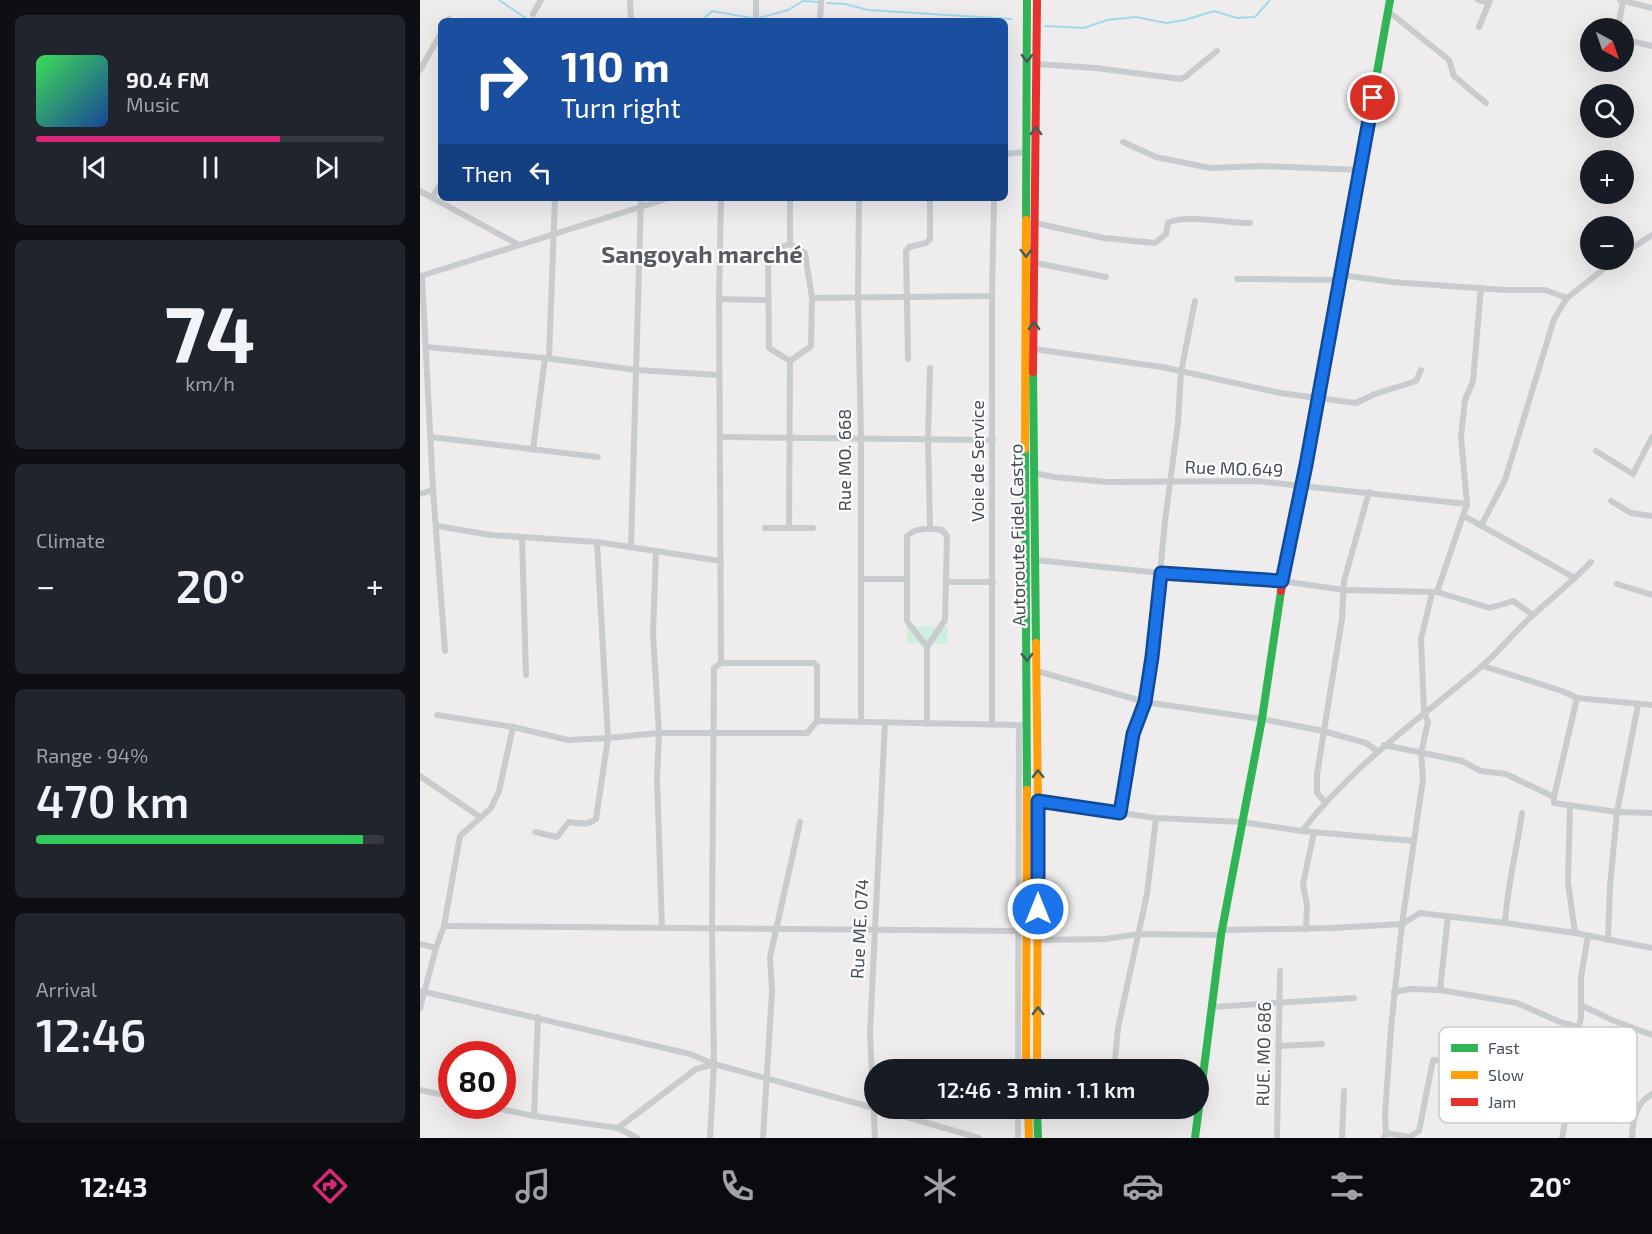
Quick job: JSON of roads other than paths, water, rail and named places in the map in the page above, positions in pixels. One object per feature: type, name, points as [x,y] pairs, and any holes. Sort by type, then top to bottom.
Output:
[{"type":"main road","name":"Autoroute Fidel Castro","points":[[1025,1059],[1022,1019],[1022,884],[1028,0]]},
{"type":"main road","name":"Autoroute Fidel Castro","points":[[1037,0],[1034,473],[1038,1059]]},
{"type":"main road","points":[[1204,1059],[1221,933],[1262,719],[1282,581],[1341,278],[1390,0]]},
{"type":"main road","points":[[1028,1119],[1029,1138]]},
{"type":"main road","points":[[1037,1119],[1038,1134],[1048,1138]]},
{"type":"main road","points":[[1195,1138],[1197,1119]]},
{"type":"street","points":[[533,14],[541,0]]},
{"type":"street","points":[[630,0],[631,18]]},
{"type":"street","points":[[756,0],[756,18]]},
{"type":"street","points":[[820,18],[821,0]]},
{"type":"street","points":[[1478,0],[1490,1],[1479,27]]},
{"type":"street","points":[[1619,18],[1622,0],[1652,8]]},
{"type":"street","points":[[1388,11],[1449,60],[1454,76],[1485,103]]},
{"type":"street","points":[[420,70],[438,38]]},
{"type":"street","points":[[1634,42],[1652,46]]},
{"type":"street","points":[[1036,64],[1117,70],[1180,79],[1217,51]]},
{"type":"street","points":[[1123,142],[1156,157],[1210,168],[1262,166],[1360,170]]},
{"type":"street","points":[[1008,154],[1026,152]]},
{"type":"street","points":[[432,198],[438,188]]},
{"type":"street","points":[[420,191],[519,245]]},
{"type":"street","points":[[533,450],[547,358],[555,201]]},
{"type":"street","points":[[631,547],[640,201]]},
{"type":"street","points":[[445,651],[421,276],[659,201]]},
{"type":"street","points":[[721,201],[719,375],[721,663]]},
{"type":"street","points":[[790,201],[790,244]]},
{"type":"street","name":"Rue MO. 668","points":[[859,201],[861,721]]},
{"type":"street","points":[[908,358],[906,251],[909,247],[926,243],[930,239],[930,201]]},
{"type":"street","name":"Voie de Service","points":[[992,724],[994,201]]},
{"type":"street","points":[[1035,223],[1104,238],[1155,243],[1166,234],[1168,223],[1172,220],[1201,219],[1250,223]]},
{"type":"street","points":[[1634,247],[1652,235]]},
{"type":"street","points":[[790,244],[805,253],[812,298],[811,346],[790,361]]},
{"type":"street","points":[[790,244],[768,252],[769,348],[790,361]]},
{"type":"street","points":[[1036,263],[1106,277]]},
{"type":"street","points":[[1481,526],[1505,480],[1554,319],[1567,298],[1602,270]]},
{"type":"street","points":[[1237,279],[1341,278],[1505,290],[1545,290],[1567,298]]},
{"type":"street","points":[[1439,1060],[1433,1060],[1419,1131],[1409,1137],[1385,1136],[1394,992],[1423,779],[1421,753],[1428,722],[1424,711],[1421,639],[1435,592],[1466,506],[1461,437],[1466,400],[1473,381],[1480,288]]},
{"type":"street","points":[[812,298],[992,296]]},
{"type":"street","points":[[719,299],[768,300]]},
{"type":"street","points":[[1120,813],[1133,734],[1145,702],[1152,657],[1178,422],[1181,372],[1195,301]]},
{"type":"street","points":[[427,347],[547,358],[637,370],[719,375]]},
{"type":"street","points":[[1034,349],[1162,367],[1318,400],[1356,403],[1375,394],[1416,381],[1421,370]]},
{"type":"street","points":[[789,528],[790,361]]},
{"type":"street","points":[[930,368],[928,438],[930,527]]},
{"type":"street","points":[[431,437],[598,457]]},
{"type":"street","points":[[720,437],[993,440]]},
{"type":"street","points":[[1596,451],[1633,474],[1652,437]]},
{"type":"street","name":"Rue MO.649","points":[[1034,473],[1107,482],[1256,481],[1369,492],[1466,506]]},
{"type":"street","points":[[420,494],[433,490]]},
{"type":"street","points":[[1325,802],[1317,793],[1317,774],[1342,619],[1344,581],[1369,492]]},
{"type":"street","points":[[1611,501],[1631,513],[1652,516]]},
{"type":"street","points":[[1464,516],[1575,578]]},
{"type":"street","points":[[437,526],[491,535],[597,542],[721,561]]},
{"type":"street","points":[[927,647],[907,621],[907,536],[913,531],[930,527],[942,531],[947,536],[945,620],[927,647],[927,724]]},
{"type":"street","points":[[765,528],[813,528]]},
{"type":"street","points":[[522,537],[526,675]]},
{"type":"street","points":[[536,832],[557,837],[569,822],[586,824],[596,819],[608,738],[597,542]]},
{"type":"street","points":[[656,550],[653,633],[659,733],[657,800],[662,928]]},
{"type":"street","points":[[1036,560],[1161,573],[1282,581],[1344,590],[1435,592],[1490,608],[1513,601],[1533,615]]},
{"type":"street","points":[[1302,831],[1325,802],[1377,751],[1424,711],[1483,666],[1533,615],[1591,562]]},
{"type":"street","points":[[861,579],[907,579]]},
{"type":"street","points":[[946,582],[993,582]]},
{"type":"street","points":[[1617,584],[1652,595]]},
{"type":"street","points":[[437,715],[513,727],[568,740],[659,733],[714,734],[807,733],[818,721],[817,666],[814,663],[721,663],[714,668],[714,734],[712,928],[714,1064],[710,1138]]},
{"type":"street","points":[[1483,666],[1577,698],[1652,705]]},
{"type":"street","points":[[1037,671],[1145,702],[1262,719],[1323,731],[1366,742],[1377,751]]},
{"type":"street","points":[[1577,698],[1554,803],[1617,812],[1652,813]]},
{"type":"street","points":[[1608,940],[1617,812],[1638,705]]},
{"type":"street","points":[[818,721],[1023,725]]},
{"type":"street","name":"Rue ME. 074","points":[[871,1059],[870,1033],[885,722]]},
{"type":"street","points":[[420,1008],[422,991],[444,926],[460,836],[491,808],[499,791],[513,727]]},
{"type":"street","points":[[1384,745],[1462,761],[1481,771],[1506,774],[1554,797]]},
{"type":"street","points":[[420,776],[480,817]]},
{"type":"street","points":[[1038,801],[1156,818],[1242,822],[1302,831],[1414,841]]},
{"type":"street","points":[[1570,805],[1568,882],[1575,933]]},
{"type":"street","points":[[1505,923],[1506,894],[1517,852],[1522,813]]},
{"type":"street","points":[[1115,1059],[1118,1028],[1147,894],[1156,818]]},
{"type":"street","points":[[763,1138],[772,991],[770,957],[800,822]]},
{"type":"street","points":[[1306,929],[1307,905],[1303,884],[1314,832]]},
{"type":"street","points":[[1019,1059],[1022,1019],[1018,931],[1022,884]]},
{"type":"street","points":[[1038,940],[1106,939],[1139,934],[1221,933],[1402,924],[1420,913],[1575,933],[1652,948]]},
{"type":"street","points":[[1440,990],[1448,916]]},
{"type":"street","points":[[444,926],[1018,931]]},
{"type":"street","points":[[1394,992],[1410,989],[1440,990],[1517,1003],[1560,1022],[1578,1026],[1581,1017],[1581,977],[1588,936]]},
{"type":"street","points":[[420,944],[436,948]]},
{"type":"street","name":"RUE. MO 686","points":[[1277,1138],[1280,971]]},
{"type":"street","points":[[422,991],[690,1054],[714,1064],[864,1105]]},
{"type":"street","points":[[1211,1007],[1354,998]]},
{"type":"street","points":[[1581,1005],[1631,1027]]},
{"type":"street","points":[[534,1116],[538,1017]]},
{"type":"street","points":[[1637,1029],[1652,1035]]},
{"type":"street","points":[[1278,1046],[1322,1044]]},
{"type":"street","points":[[618,1128],[696,1069],[714,1064]]},
{"type":"street","points":[[420,1090],[438,1094]]},
{"type":"street","points":[[1342,1138],[1344,1091]]},
{"type":"street","points":[[1637,1109],[1639,1104],[1652,1094]]},
{"type":"street","points":[[516,1112],[618,1128],[637,1138]]},
{"type":"street","name":"Rue ME. 074","points":[[874,1119],[875,1138]]},
{"type":"street","points":[[912,1119],[979,1138]]},
{"type":"street","points":[[1018,1119],[1018,1138]]},
{"type":"street","points":[[1562,1138],[1565,1123]]},
{"type":"street","points":[[1632,1138],[1633,1123]]},
{"type":"waterway","points":[[499,0],[526,18]]},
{"type":"waterway","points":[[1045,26],[1084,28],[1107,20],[1136,17],[1166,23],[1214,11],[1237,18],[1255,17],[1270,0]]},
{"type":"waterway","points":[[759,18],[788,10],[803,1],[818,2]]},
{"type":"waterway","points":[[827,3],[845,4],[868,10],[995,18]]},
{"type":"waterway","points":[[704,18],[712,11],[752,18]]},
{"type":"district","name":"Sangoyah marché","points":[[702,255]]}]
